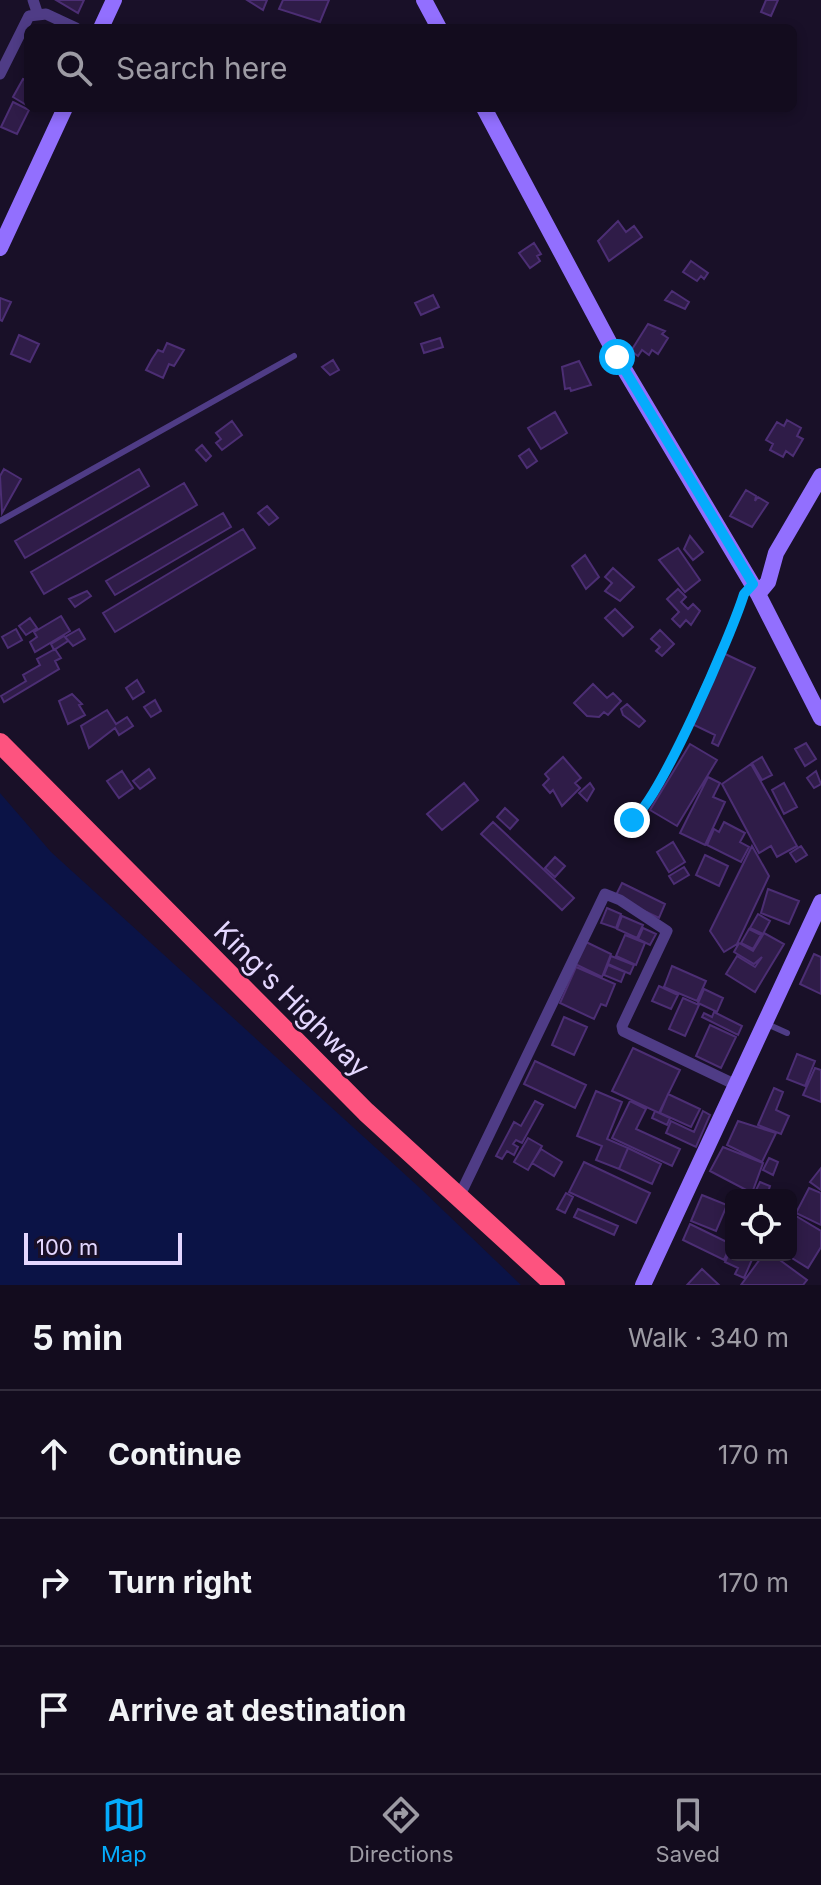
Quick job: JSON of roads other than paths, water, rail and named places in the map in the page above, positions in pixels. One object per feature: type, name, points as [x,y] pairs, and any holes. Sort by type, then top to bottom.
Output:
[{"type":"highway","name":"King's Highway","points":[[0,743],[243,992],[555,1285]]},
{"type":"street","points":[[33,0],[37,12],[66,24]]},
{"type":"street","points":[[103,24],[114,0]]},
{"type":"street","points":[[424,0],[437,24]]},
{"type":"street","points":[[0,74],[23,21],[37,12]]},
{"type":"street","points":[[0,248],[63,112]]},
{"type":"street","points":[[486,112],[617,357],[756,589],[821,718]]},
{"type":"street","points":[[756,589],[768,582],[776,553],[821,476]]},
{"type":"street","points":[[459,1197],[605,894],[620,900],[667,931],[641,981],[622,1026],[623,1031],[734,1084]]},
{"type":"street","points":[[643,1285],[821,902]]},
{"type":"lane","points":[[0,521],[294,356]]},
{"type":"lane","points":[[627,822],[646,806],[679,745],[744,594],[756,589]]},
{"type":"lane","points":[[763,1022],[787,1033]]}]
